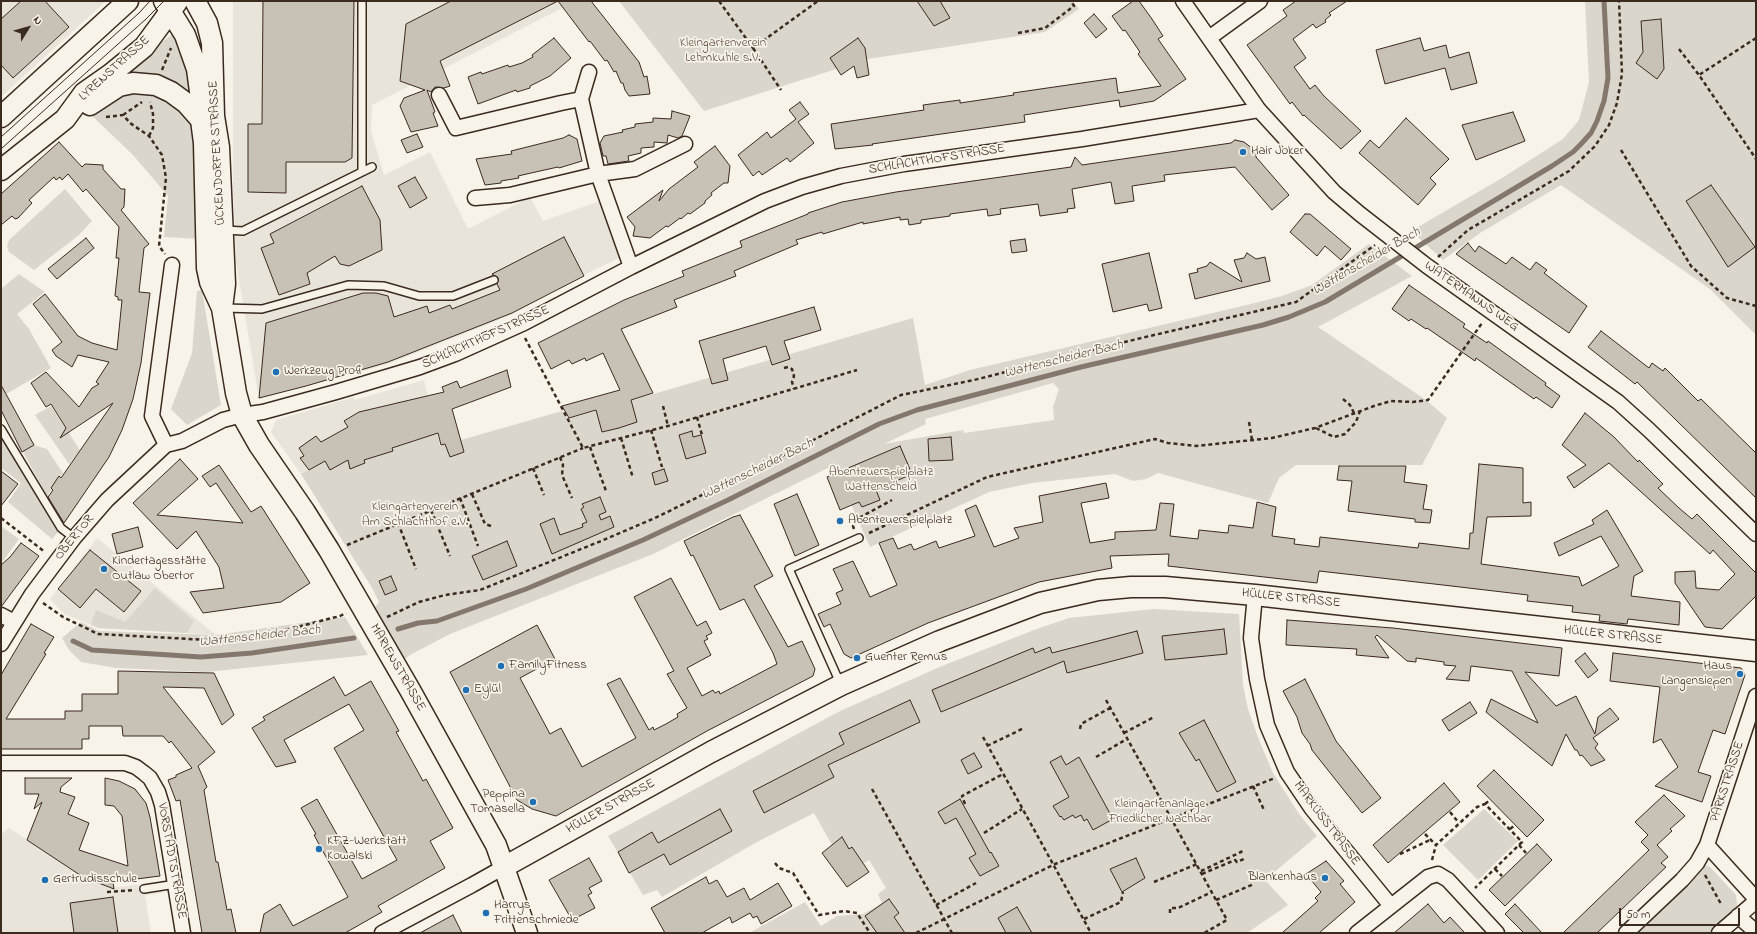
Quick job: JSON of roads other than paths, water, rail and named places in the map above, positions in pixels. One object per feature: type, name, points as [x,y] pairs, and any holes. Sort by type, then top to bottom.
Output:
[{"type":"main road","points":[[1,117],[128,1]]},
{"type":"main road","name":"ÜCKENDORFER STRASSE","points":[[195,1],[207,23],[212,43],[214,116],[219,147],[214,231],[207,268],[210,282],[222,308],[236,393],[242,415]]},
{"type":"main road","name":"ÜCKENDORFER STRASSE","points":[[171,4],[185,34],[197,69],[201,99],[201,120],[214,231]]},
{"type":"main road","name":"LYRENSTRASSE","points":[[1,170],[65,119],[84,93],[111,74],[144,47],[171,4]]},
{"type":"main road","name":"ÜCKENDORFER STRASSE","points":[[65,119],[84,109],[119,86],[133,83],[152,91],[171,92],[186,103],[201,120]]},
{"type":"main road","name":"MARIENSTRASSE","points":[[242,415],[258,445],[309,518],[361,605],[496,845],[527,933]]},
{"type":"main road","name":"HÜLLER STRASSE","points":[[504,867],[705,755],[841,685],[940,641],[1040,602],[1098,590],[1131,587],[1164,587],[1255,595],[1756,651]]},
{"type":"street","name":"WATERMANNS WEG","points":[[1183,1],[1259,110],[1323,181],[1388,237],[1490,312],[1618,402],[1756,534]]},
{"type":"street","points":[[1209,38],[1260,1]]},
{"type":"street","points":[[588,72],[581,99],[598,174],[631,267]]},
{"type":"street","points":[[439,95],[456,128],[581,99]]},
{"type":"street","name":"SCHLACHTHOFSTRASSE","points":[[242,415],[282,407],[420,367],[454,354],[518,326],[631,267],[765,201],[802,187],[841,176],[904,164],[1082,139],[1259,110]]},
{"type":"street","points":[[475,198],[510,195],[598,174],[636,169],[685,144]]},
{"type":"street","points":[[166,445],[152,416],[172,265]]},
{"type":"street","name":"OBERTOR","points":[[1,644],[32,594],[74,538],[107,500],[166,445],[182,441],[223,420],[242,415]]},
{"type":"street","name":"MARKUSSTRASSE","points":[[1255,595],[1251,638],[1257,679],[1267,725],[1287,772],[1312,809],[1391,906]]},
{"type":"street","points":[[1,615],[14,622]]},
{"type":"street","name":"PARKSTRASSE","points":[[1626,933],[1682,880],[1697,862],[1707,845],[1756,696]]},
{"type":"street","name":"VORSTADTSTRASSE","points":[[1,763],[124,763],[136,767],[144,772],[158,792],[162,805],[183,933]]},
{"type":"street","points":[[1707,845],[1756,900],[1719,933]]},
{"type":"street","name":"HÜLLER STRASSE","points":[[382,933],[504,867]]},
{"type":"street","points":[[1357,933],[1428,877],[1438,874],[1448,880],[1497,933]]},
{"type":"street","points":[[1738,916],[1756,932]]},
{"type":"lane","points":[[362,1],[362,172]]},
{"type":"lane","points":[[214,231],[243,231],[372,167]]},
{"type":"lane","points":[[222,308],[262,309],[348,285],[384,286],[419,296],[453,296],[494,280]]},
{"type":"lane","points":[[1,429],[61,528],[74,538]]},
{"type":"lane","points":[[841,685],[788,569],[859,538]]},
{"type":"lane","points":[[144,889],[176,884]]},
{"type":"waterway","name":"Wattenscheider Bach","points":[[398,629],[418,623],[437,621],[526,589],[643,540],[728,500],[879,424],[917,410],[1081,367],[1263,325],[1289,317],[1325,302],[1552,166],[1573,152],[1581,144],[1591,133],[1597,121],[1604,101],[1608,78],[1604,1]]},
{"type":"waterway","name":"Wattenscheider Bach","points":[[73,641],[92,650],[201,657],[252,653],[354,638]]},
{"type":"tram line","points":[[1,137],[139,13],[150,1]]},
{"type":"tram line","points":[[1,149],[146,19],[164,1]]},
{"type":"place","name":"Hair Joker","points":[[1243,152]]},
{"type":"place","name":"Werkzeug Profi","points":[[276,372]]},
{"type":"place","name":"Abenteuerspielplatz","points":[[840,521]]},
{"type":"place","name":"Kindertagesstätte Outlaw Obertor","points":[[104,569]]},
{"type":"place","name":"Guenter Remus","points":[[857,658]]},
{"type":"place","name":"FamilyFitness","points":[[501,666]]},
{"type":"place","name":"Haus Langensiepen","points":[[1740,674]]},
{"type":"place","name":"Eylül","points":[[466,690]]},
{"type":"place","name":"Peppina Tomasella","points":[[533,802]]},
{"type":"place","name":"KFZ-Werkstatt Kowalski","points":[[319,849]]},
{"type":"place","name":"Blankenhaus","points":[[1325,878]]},
{"type":"place","name":"Gertrudisschule","points":[[45,880]]},
{"type":"place","name":"Harrys Frittenschmiede","points":[[486,913]]},
{"type":"park label","name":"Kleingartenverein Lehmkuhle s.V.","points":[[723,52]]},
{"type":"park label","name":"Abenteuerspielplatz Wattenscheid","points":[[881,480]]},
{"type":"park label","name":"Kleingartenverein Am Schlachthof e.V.","points":[[415,516]]},
{"type":"park label","name":"Kleingartenanlage Friedlicher Nachbar","points":[[1160,812]]}]
